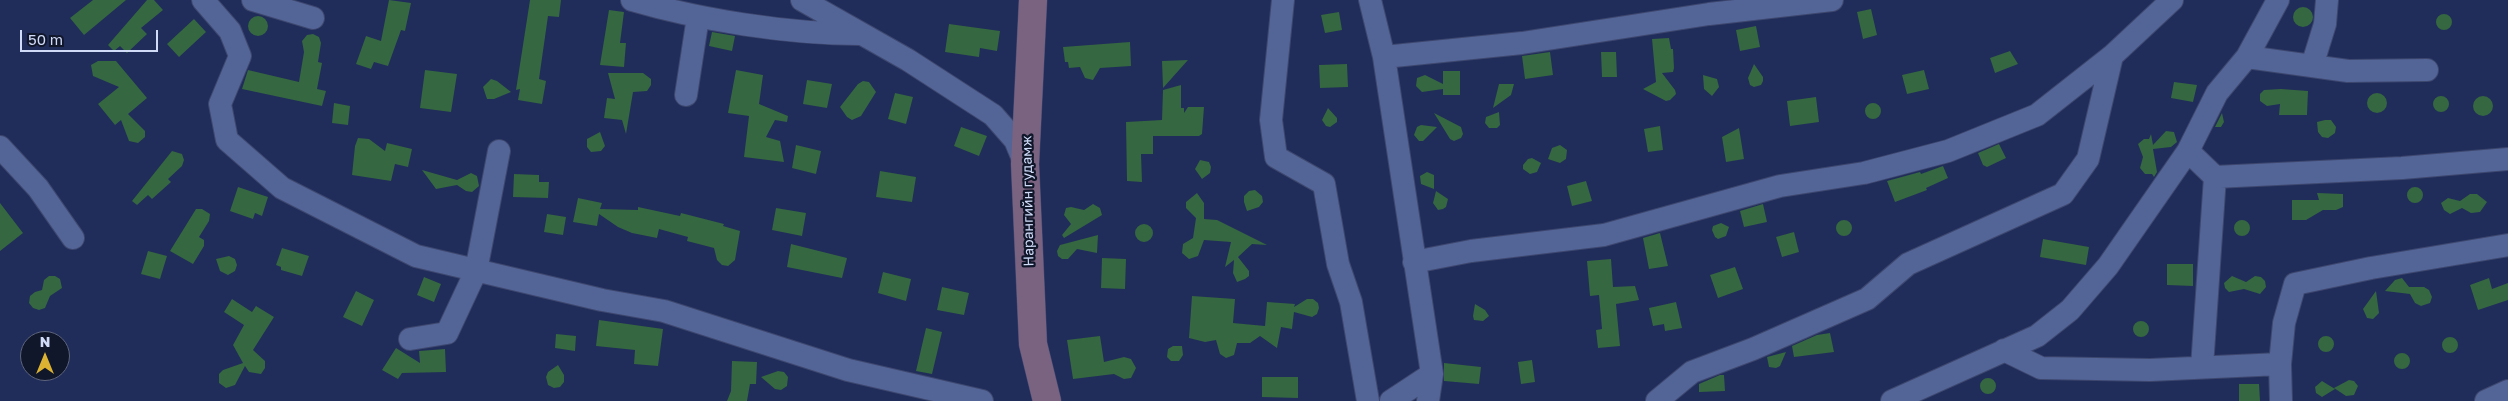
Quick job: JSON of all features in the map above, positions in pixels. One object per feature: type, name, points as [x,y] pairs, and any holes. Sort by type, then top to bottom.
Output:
[{"type":"main road","name":"Нарангийн гудамж","points":[[1033,0],[1025,164],[1033,344],[1047,401]]},
{"type":"street","points":[[203,0],[230,30],[240,56],[220,104],[227,140],[282,188],[416,256],[476,271],[664,311],[848,370],[982,401]]},
{"type":"street","points":[[253,0],[313,18]]},
{"type":"street","points":[[632,0],[698,17],[824,34],[861,34]]},
{"type":"street","points":[[802,0],[908,60],[993,115],[1015,140],[1025,164]]},
{"type":"street","points":[[1283,0],[1271,120],[1276,157],[1324,184],[1338,264],[1351,302],[1368,401]]},
{"type":"street","points":[[1370,0],[1384,57],[1432,374],[1428,401]]},
{"type":"street","points":[[1384,57],[1522,43],[1708,14],[1832,0]]},
{"type":"street","points":[[1414,262],[1471,251],[1604,235],[1780,186],[1864,173],[1948,150],[2037,115],[2112,56],[2172,0]]},
{"type":"street","points":[[1892,401],[2037,336],[2070,310],[2108,266],[2188,151],[2217,93],[2247,57],[2278,0]]},
{"type":"street","points":[[2312,66],[2324,24],[2327,0]]},
{"type":"street","points":[[686,95],[698,17]]},
{"type":"street","points":[[1657,401],[1692,372],[1753,349],[1867,299],[1908,264],[2063,194],[2088,159],[2112,56]]},
{"type":"street","points":[[2247,57],[2348,71],[2427,70]]},
{"type":"street","points":[[0,147],[38,188],[73,238]]},
{"type":"street","points":[[410,339],[446,333],[476,271],[499,150]]},
{"type":"street","points":[[2188,151],[2215,177],[2402,168],[2508,159]]},
{"type":"street","points":[[2202,367],[2215,177]]},
{"type":"street","points":[[2281,401],[2280,364],[2284,323],[2295,284],[2371,268],[2508,246]]},
{"type":"street","points":[[2004,350],[2041,368],[2150,370],[2280,364]]},
{"type":"street","points":[[1391,401],[1432,374]]},
{"type":"street","points":[[2486,401],[2508,391]]},
{"type":"building","points":[[93,0],[126,0],[84,35],[70,18]]},
{"type":"building","points":[[147,0],[154,0],[163,10],[141,28],[147,34],[127,53],[120,46],[114,51],[108,45]]},
{"type":"building","points":[[389,0],[411,3],[405,31],[401,30],[388,66],[374,62],[371,69],[356,64],[366,36],[381,41]]},
{"type":"building","points":[[530,0],[561,0],[559,17],[548,16],[539,79],[546,81],[542,104],[518,100],[520,89],[516,90]]},
{"type":"building","points":[[2299,7],[2307,7],[2313,13],[2313,21],[2307,27],[2299,27],[2293,21],[2293,13]]},
{"type":"building","points":[[1871,9],[1877,35],[1863,39],[1857,12]]},
{"type":"building","points":[[609,10],[624,12],[620,43],[626,43],[624,67],[600,65]]},
{"type":"building","points":[[1339,12],[1342,30],[1325,33],[1321,15]]},
{"type":"building","points":[[2441,14],[2447,14],[2452,19],[2450,28],[2441,30],[2436,25],[2436,19]]},
{"type":"building","points":[[258,16],[265,19],[268,26],[265,33],[258,36],[251,33],[248,26],[251,19]]},
{"type":"building","points":[[194,19],[206,32],[179,57],[167,44]]},
{"type":"building","points":[[949,24],[1000,31],[997,51],[980,48],[979,57],[945,52]]},
{"type":"building","points":[[1756,26],[1760,47],[1740,51],[1736,30]]},
{"type":"building","points":[[712,32],[735,36],[732,51],[709,46]]},
{"type":"building","points":[[313,34],[319,37],[321,43],[318,62],[322,63],[317,89],[326,91],[322,106],[242,89],[248,70],[299,82],[304,52],[302,41],[307,35]]},
{"type":"building","points":[[1669,38],[1671,49],[1673,49],[1674,68],[1673,72],[1662,73],[1676,94],[1666,101],[1643,89],[1656,82],[1652,39]]},
{"type":"building","points":[[1130,42],[1131,66],[1100,68],[1093,80],[1085,78],[1080,67],[1069,68],[1068,62],[1065,62],[1063,47]]},
{"type":"building","points":[[2010,51],[2018,64],[1995,73],[1990,58]]},
{"type":"building","points":[[1550,52],[1553,75],[1525,79],[1522,56]]},
{"type":"building","points":[[1601,52],[1616,52],[1617,77],[1602,77]]},
{"type":"building","points":[[1188,60],[1163,88],[1162,61]]},
{"type":"building","points":[[98,61],[116,61],[147,98],[128,114],[145,131],[145,137],[138,143],[129,141],[121,120],[115,125],[98,104],[119,87],[93,76],[91,65]]},
{"type":"building","points":[[1347,64],[1348,87],[1320,88],[1319,65]]},
{"type":"building","points":[[1754,64],[1763,77],[1763,81],[1761,85],[1754,87],[1750,85],[1748,78]]},
{"type":"building","points":[[425,70],[457,74],[451,112],[420,108]]},
{"type":"building","points":[[736,70],[763,75],[759,104],[788,116],[787,122],[775,120],[766,137],[780,141],[784,162],[744,157],[749,116],[728,113]]},
{"type":"building","points":[[1924,70],[1929,89],[1907,94],[1902,75]]},
{"type":"building","points":[[1443,71],[1460,71],[1460,95],[1443,95],[1443,89],[1422,92],[1416,86],[1417,78],[1425,75],[1443,84]]},
{"type":"building","points":[[608,73],[643,73],[651,79],[651,85],[647,91],[633,92],[626,134],[622,120],[604,118],[607,98],[615,99]]},
{"type":"building","points":[[1703,75],[1717,79],[1719,87],[1712,96],[1704,89]]},
{"type":"building","points":[[491,79],[497,81],[511,92],[494,99],[487,99],[483,87]]},
{"type":"building","points":[[807,80],[832,84],[827,108],[803,104]]},
{"type":"building","points":[[863,81],[869,82],[876,92],[861,116],[852,120],[847,117],[840,107],[858,84]]},
{"type":"building","points":[[2174,82],[2197,85],[2193,102],[2171,98]]},
{"type":"building","points":[[1499,84],[1514,84],[1511,95],[1493,108]]},
{"type":"building","points":[[1181,85],[1181,108],[1184,108],[1184,113],[1188,107],[1204,107],[1202,134],[1199,136],[1153,136],[1153,154],[1141,154],[1142,182],[1127,181],[1126,122],[1162,120],[1163,90]]},
{"type":"building","points":[[2264,90],[2308,91],[2307,115],[2279,115],[2280,104],[2267,106],[2260,101],[2260,94]]},
{"type":"building","points":[[895,93],[913,97],[906,124],[888,119]]},
{"type":"building","points":[[2377,93],[2384,96],[2387,103],[2384,110],[2377,113],[2370,110],[2367,103],[2370,96]]},
{"type":"building","points":[[2438,96],[2444,96],[2449,101],[2447,110],[2438,112],[2433,107],[2433,101]]},
{"type":"building","points":[[2483,96],[2490,99],[2493,106],[2490,113],[2483,116],[2476,113],[2473,106],[2476,99]]},
{"type":"building","points":[[1816,97],[1819,122],[1790,126],[1787,101]]},
{"type":"building","points":[[334,103],[350,106],[348,125],[332,123]]},
{"type":"building","points":[[1873,103],[1881,111],[1873,119],[1865,111]]},
{"type":"building","points":[[1328,108],[1337,118],[1337,122],[1330,127],[1326,126],[1322,120]]},
{"type":"building","points":[[1499,112],[1500,125],[1497,128],[1489,128],[1485,123],[1486,117]]},
{"type":"building","points":[[1434,113],[1461,127],[1463,134],[1461,138],[1454,141],[1450,139]]},
{"type":"building","points":[[2222,113],[2224,122],[2221,127],[2215,127]]},
{"type":"building","points":[[2331,120],[2336,127],[2335,133],[2328,138],[2322,137],[2318,132],[2317,122]]},
{"type":"building","points":[[1421,125],[1437,127],[1423,141],[1419,141],[1414,135],[1417,127]]},
{"type":"building","points":[[1660,126],[1663,150],[1648,152],[1644,129]]},
{"type":"building","points":[[961,127],[987,136],[979,156],[954,146]]},
{"type":"building","points":[[1739,128],[1744,159],[1726,162],[1722,137]]},
{"type":"building","points":[[2166,131],[2174,132],[2177,142],[2171,147],[2153,149],[2157,172],[2154,177],[2152,174],[2145,174],[2140,168],[2143,157],[2138,144],[2144,139],[2149,139],[2151,134],[2153,145]]},
{"type":"building","points":[[600,132],[605,146],[601,151],[591,152],[587,147],[587,139]]},
{"type":"building","points":[[358,138],[369,139],[385,151],[387,143],[412,149],[408,167],[395,164],[391,181],[352,175],[355,146]]},
{"type":"building","points":[[1999,144],[2006,158],[1987,167],[1983,165],[1978,153]]},
{"type":"building","points":[[796,145],[821,151],[816,174],[792,168]]},
{"type":"building","points":[[1560,145],[1567,150],[1566,159],[1560,163],[1548,159],[1552,148]]},
{"type":"building","points":[[172,151],[182,154],[184,160],[182,166],[168,179],[171,182],[152,199],[148,195],[137,205],[132,201]]},
{"type":"building","points":[[1532,158],[1541,163],[1537,172],[1530,174],[1523,169],[1523,165],[1528,159]]},
{"type":"building","points":[[1200,160],[1209,162],[1211,167],[1210,173],[1202,179],[1195,169]]},
{"type":"building","points":[[1943,166],[1948,178],[1926,188],[1927,190],[1895,202],[1887,181],[1920,172],[1921,174]]},
{"type":"building","points":[[422,170],[457,180],[471,173],[477,176],[479,186],[472,192],[466,191],[457,185],[436,189]]},
{"type":"building","points":[[880,171],[916,177],[912,202],[876,197]]},
{"type":"building","points":[[1427,172],[1434,175],[1434,189],[1421,184],[1420,176]]},
{"type":"building","points":[[514,174],[539,175],[539,182],[549,182],[548,198],[513,197]]},
{"type":"building","points":[[1586,181],[1592,201],[1572,206],[1567,186]]},
{"type":"building","points":[[238,187],[268,197],[262,216],[255,213],[253,219],[230,211]]},
{"type":"building","points":[[2412,187],[2418,187],[2423,192],[2421,201],[2412,203],[2407,198],[2407,192]]},
{"type":"building","points":[[1255,190],[1262,196],[1263,202],[1259,207],[1247,211],[1244,196],[1249,191]]},
{"type":"building","points":[[1436,191],[1448,199],[1446,207],[1443,209],[1438,210],[1433,203]]},
{"type":"building","points":[[1197,193],[1204,203],[1204,219],[1217,220],[1267,245],[1252,244],[1238,257],[1249,271],[1249,276],[1245,279],[1237,282],[1233,273],[1234,260],[1225,267],[1231,242],[1204,240],[1198,256],[1189,259],[1182,253],[1183,244],[1193,238],[1196,218],[1186,208],[1186,202]]},
{"type":"building","points":[[2317,193],[2343,194],[2343,207],[2336,210],[2323,210],[2306,220],[2292,220],[2292,200],[2319,200]]},
{"type":"building","points":[[2470,194],[2477,194],[2487,202],[2480,212],[2471,213],[2462,208],[2450,214],[2444,210],[2441,203],[2448,198],[2460,201]]},
{"type":"building","points":[[578,198],[602,203],[600,209],[638,210],[638,207],[680,216],[681,213],[724,224],[723,226],[740,231],[735,260],[728,266],[722,265],[717,260],[714,248],[687,241],[688,237],[659,229],[657,238],[632,233],[618,227],[599,214],[597,226],[573,222]]},
{"type":"building","points":[[0,203],[23,233],[0,251]]},
{"type":"building","points":[[1093,204],[1100,208],[1102,215],[1064,238],[1062,235],[1071,224],[1064,215],[1066,208],[1071,207],[1084,210]]},
{"type":"building","points":[[1763,204],[1767,222],[1744,227],[1740,211]]},
{"type":"building","points":[[776,208],[806,213],[802,236],[772,230]]},
{"type":"building","points":[[196,209],[202,209],[210,214],[209,221],[199,237],[204,240],[204,246],[193,264],[170,251]]},
{"type":"building","points":[[547,214],[566,217],[563,235],[544,232]]},
{"type":"building","points":[[1844,220],[1852,228],[1844,236],[1836,228]]},
{"type":"building","points":[[2239,220],[2245,220],[2250,225],[2248,234],[2239,236],[2234,231],[2234,225]]},
{"type":"building","points":[[1721,223],[1729,227],[1726,236],[1718,239],[1712,230],[1713,226]]},
{"type":"building","points":[[1140,224],[1148,224],[1153,229],[1151,240],[1140,242],[1135,237],[1135,229]]},
{"type":"building","points":[[1794,232],[1799,252],[1782,257],[1776,237]]},
{"type":"building","points":[[1660,233],[1668,266],[1649,269],[1643,238]]},
{"type":"building","points":[[1098,235],[1097,253],[1077,249],[1068,259],[1062,259],[1058,256],[1057,251],[1060,245]]},
{"type":"building","points":[[2043,239],[2089,247],[2086,265],[2040,257]]},
{"type":"building","points":[[791,244],[847,258],[842,278],[787,267]]},
{"type":"building","points":[[282,248],[309,256],[302,276],[281,270],[281,267],[276,265]]},
{"type":"building","points":[[148,251],[167,256],[160,279],[141,274]]},
{"type":"building","points":[[229,256],[235,259],[237,265],[235,271],[228,275],[220,271],[216,259]]},
{"type":"building","points":[[1102,258],[1126,259],[1125,289],[1101,288]]},
{"type":"building","points":[[1611,259],[1613,287],[1635,286],[1639,300],[1616,304],[1620,346],[1598,348],[1596,330],[1602,329],[1599,295],[1590,296],[1587,261]]},
{"type":"building","points":[[2167,264],[2193,264],[2193,286],[2167,285]]},
{"type":"building","points":[[1735,267],[1743,289],[1718,298],[1710,275]]},
{"type":"building","points":[[883,272],[911,279],[906,301],[878,293]]},
{"type":"building","points":[[49,276],[55,276],[60,279],[62,288],[50,296],[45,308],[39,310],[33,308],[29,303],[30,296],[42,290],[44,280]]},
{"type":"building","points":[[2232,276],[2246,282],[2255,276],[2261,277],[2265,281],[2266,287],[2260,294],[2244,289],[2229,292],[2225,288],[2224,283]]},
{"type":"building","points":[[424,277],[441,284],[434,302],[417,295]]},
{"type":"building","points":[[2402,278],[2409,287],[2424,287],[2429,290],[2432,297],[2430,303],[2421,306],[2415,303],[2410,294],[2385,291],[2395,280]]},
{"type":"building","points":[[2489,278],[2492,289],[2508,283],[2508,300],[2478,310],[2470,285]]},
{"type":"building","points":[[942,287],[969,293],[964,315],[937,310]]},
{"type":"building","points":[[356,291],[374,300],[362,326],[343,317]]},
{"type":"building","points":[[2376,291],[2379,313],[2373,319],[2367,318],[2363,309]]},
{"type":"building","points":[[1192,296],[1235,299],[1233,323],[1265,326],[1267,302],[1295,304],[1294,307],[1307,299],[1313,299],[1318,303],[1319,308],[1317,314],[1312,317],[1294,312],[1292,329],[1281,327],[1277,348],[1260,336],[1250,343],[1237,343],[1234,355],[1226,358],[1220,354],[1216,340],[1205,342],[1189,338]]},
{"type":"building","points":[[232,299],[252,312],[256,306],[274,317],[253,350],[265,361],[265,368],[261,374],[249,372],[245,366],[235,385],[226,388],[219,383],[219,374],[223,370],[243,363],[233,345],[244,325],[224,312]]},
{"type":"building","points":[[1676,302],[1682,328],[1665,331],[1664,324],[1653,326],[1649,308]]},
{"type":"building","points":[[1475,304],[1485,310],[1489,316],[1483,321],[1474,320]]},
{"type":"building","points":[[599,320],[663,329],[658,366],[634,364],[635,350],[596,346]]},
{"type":"building","points":[[2138,321],[2144,321],[2149,326],[2147,335],[2138,337],[2133,332],[2133,326]]},
{"type":"building","points":[[926,328],[942,332],[932,374],[916,371]]},
{"type":"building","points":[[1830,333],[1834,352],[1794,357],[1792,346],[1817,335]]},
{"type":"building","points":[[556,334],[576,336],[575,351],[555,348]]},
{"type":"building","points":[[1100,336],[1104,362],[1124,357],[1131,359],[1136,368],[1131,378],[1124,379],[1114,374],[1073,379],[1067,340]]},
{"type":"building","points":[[2323,336],[2329,336],[2334,341],[2332,350],[2323,352],[2318,347],[2318,341]]},
{"type":"building","points":[[2447,337],[2453,337],[2458,342],[2456,351],[2447,353],[2442,348],[2442,342]]},
{"type":"building","points":[[1173,346],[1182,346],[1183,355],[1179,361],[1171,361],[1167,357],[1168,349]]},
{"type":"building","points":[[396,348],[420,363],[419,351],[445,349],[446,372],[402,373],[398,379],[382,370]]},
{"type":"building","points":[[1786,352],[1780,366],[1776,368],[1769,367],[1767,357]]},
{"type":"building","points":[[2399,353],[2405,353],[2410,358],[2408,367],[2399,369],[2394,364],[2394,358]]},
{"type":"building","points":[[1532,360],[1535,382],[1521,384],[1518,362]]},
{"type":"building","points":[[732,361],[757,362],[756,384],[750,384],[747,401],[727,401],[731,391]]},
{"type":"building","points":[[1444,363],[1481,367],[1479,384],[1444,381]]},
{"type":"building","points":[[558,365],[564,375],[564,382],[560,387],[554,388],[548,385],[546,377],[548,372]]},
{"type":"building","points":[[778,371],[784,372],[788,377],[787,386],[781,390],[775,389],[761,377]]},
{"type":"building","points":[[1724,375],[1725,391],[1699,392],[1699,384]]},
{"type":"building","points":[[1262,377],[1298,377],[1298,398],[1262,397]]},
{"type":"building","points":[[1985,378],[1991,378],[1996,383],[1994,392],[1985,394],[1980,389],[1980,383]]},
{"type":"building","points":[[2349,380],[2354,381],[2358,386],[2354,395],[2346,396],[2334,388]]},
{"type":"building","points":[[2322,381],[2335,389],[2322,397],[2316,393],[2315,387]]},
{"type":"building","points":[[2239,384],[2259,384],[2260,401],[2239,401]]}]
